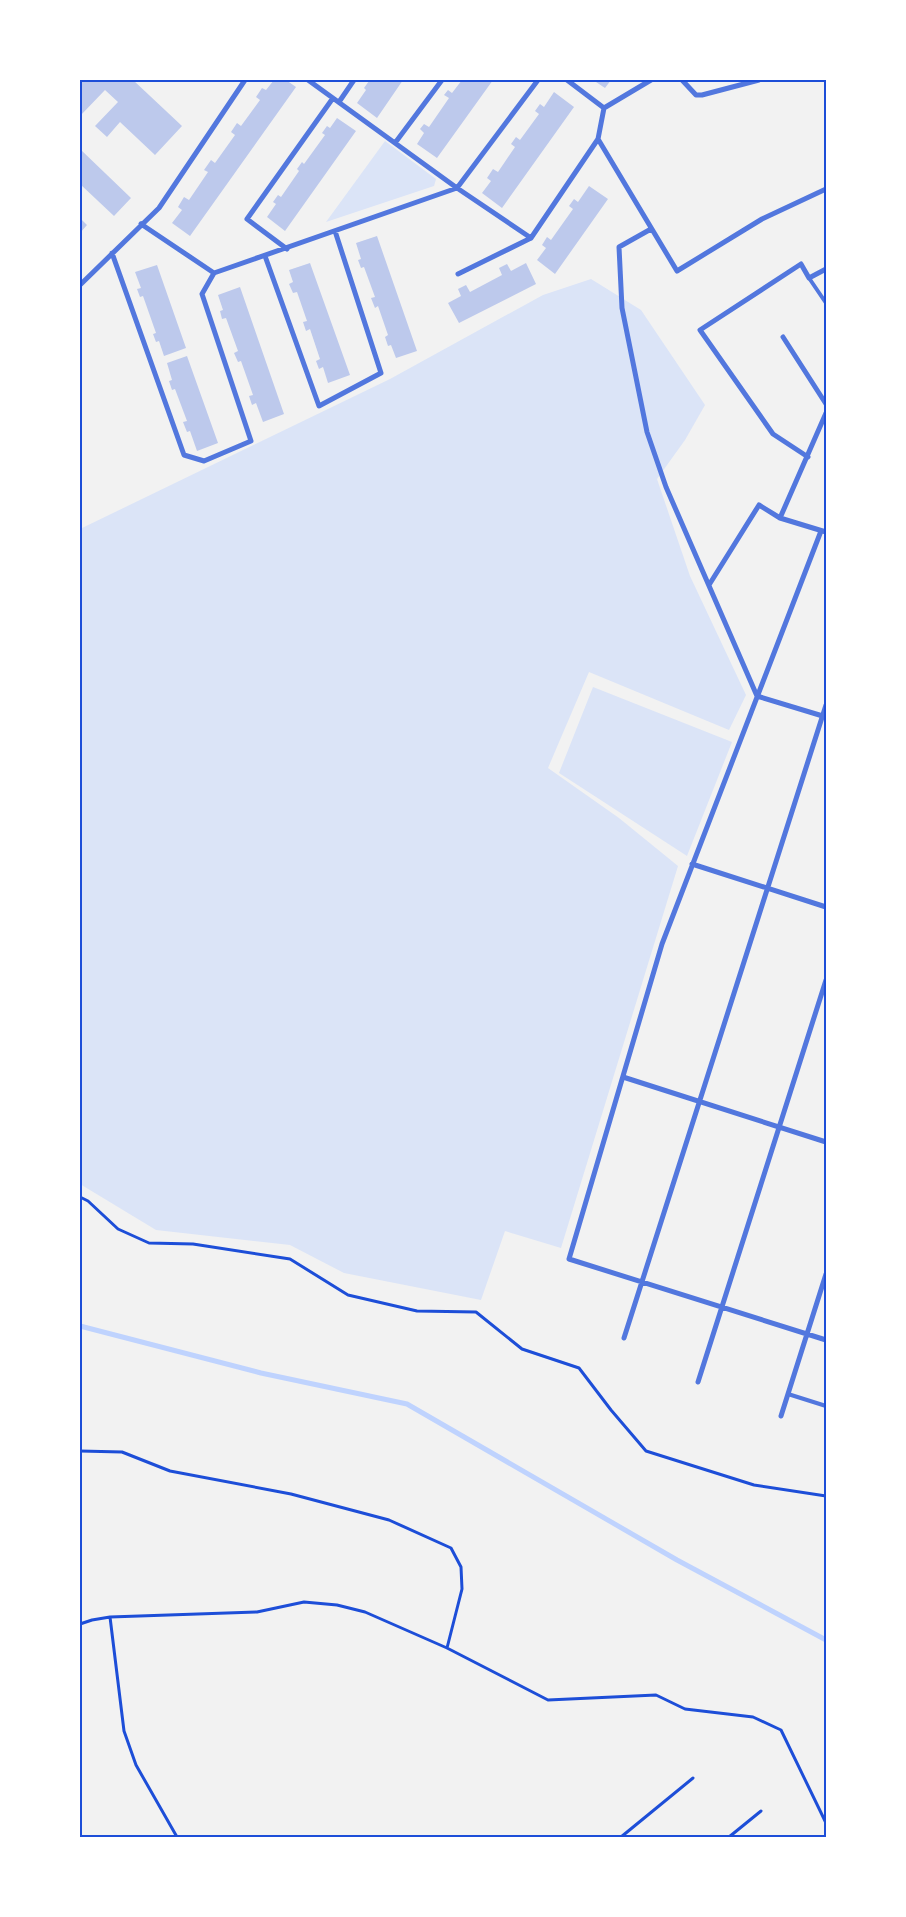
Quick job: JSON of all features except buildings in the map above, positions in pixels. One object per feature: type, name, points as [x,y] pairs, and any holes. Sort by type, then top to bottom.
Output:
[{"type":"street","points":[[80,285],[158,208],[245,80]]},
{"type":"street","points":[[308,80],[531,238]]},
{"type":"street","points":[[339,102],[354,80]]},
{"type":"street","points":[[395,143],[442,80]]},
{"type":"street","points":[[112,253],[184,455],[204,461],[251,441],[202,294],[214,273],[458,188],[538,80]]},
{"type":"street","points":[[567,80],[604,108]]},
{"type":"street","points":[[458,274],[531,238],[598,139],[604,108],[652,80]]},
{"type":"street","points":[[682,80],[696,95],[760,80]]},
{"type":"street","points":[[287,249],[247,219],[333,98]]},
{"type":"street","points":[[598,139],[677,271],[762,219],[826,189]]},
{"type":"street","points":[[141,224],[214,273]]},
{"type":"street","points":[[651,229],[619,247],[622,308],[647,432],[666,487],[757,696],[824,717]]},
{"type":"street","points":[[265,256],[319,406],[382,374],[335,231]]},
{"type":"street","points":[[808,457],[773,434],[700,330],[801,264],[809,278],[826,269]]},
{"type":"street","points":[[783,337],[826,404]]},
{"type":"street","points":[[780,518],[826,413]]},
{"type":"street","points":[[709,584],[759,505],[780,518],[824,532],[757,696],[662,944],[569,1259],[826,1340]]},
{"type":"street","points":[[624,1338],[824,717],[826,705]]},
{"type":"street","points":[[692,864],[826,907]]},
{"type":"street","points":[[698,1382],[826,980]]},
{"type":"street","points":[[622,1077],[826,1142]]},
{"type":"street","points":[[781,1416],[826,1274]]},
{"type":"lane","points":[[809,278],[826,304]]},
{"type":"lane","points":[[788,1394],[826,1406]]},
{"type":"path","points":[[80,1197],[88,1201],[118,1229],[150,1243],[193,1244],[290,1259],[348,1295],[417,1311],[476,1312],[522,1349],[579,1368],[610,1410],[646,1452],[754,1485],[826,1496]]},
{"type":"path","points":[[80,1451],[122,1452],[170,1471],[292,1494],[388,1520],[451,1548],[461,1567],[462,1589],[447,1648]]},
{"type":"path","points":[[80,1624],[110,1617],[257,1612],[304,1602],[338,1605],[365,1612],[447,1648],[548,1700],[656,1695],[686,1709],[753,1717],[781,1730],[826,1822]]},
{"type":"path","points":[[110,1617],[124,1731],[136,1766],[177,1837]]},
{"type":"path","points":[[621,1837],[693,1778]]},
{"type":"path","points":[[729,1837],[761,1811]]},
{"type":"shaded area","points":[[385,141],[436,179],[434,186],[326,222]]},
{"type":"shaded area","points":[[591,279],[641,310],[705,405],[685,440],[657,479],[690,576],[746,695],[729,730],[589,672],[548,768],[619,818],[678,866],[561,1248],[505,1231],[481,1300],[344,1273],[290,1245],[156,1230],[80,1184],[80,529],[390,379],[543,295]]},
{"type":"shaded area","points":[[593,687],[732,742],[687,856],[559,773]]},
{"type":"waterway","points":[[80,1326],[261,1373],[407,1404],[677,1560],[826,1640]]}]
